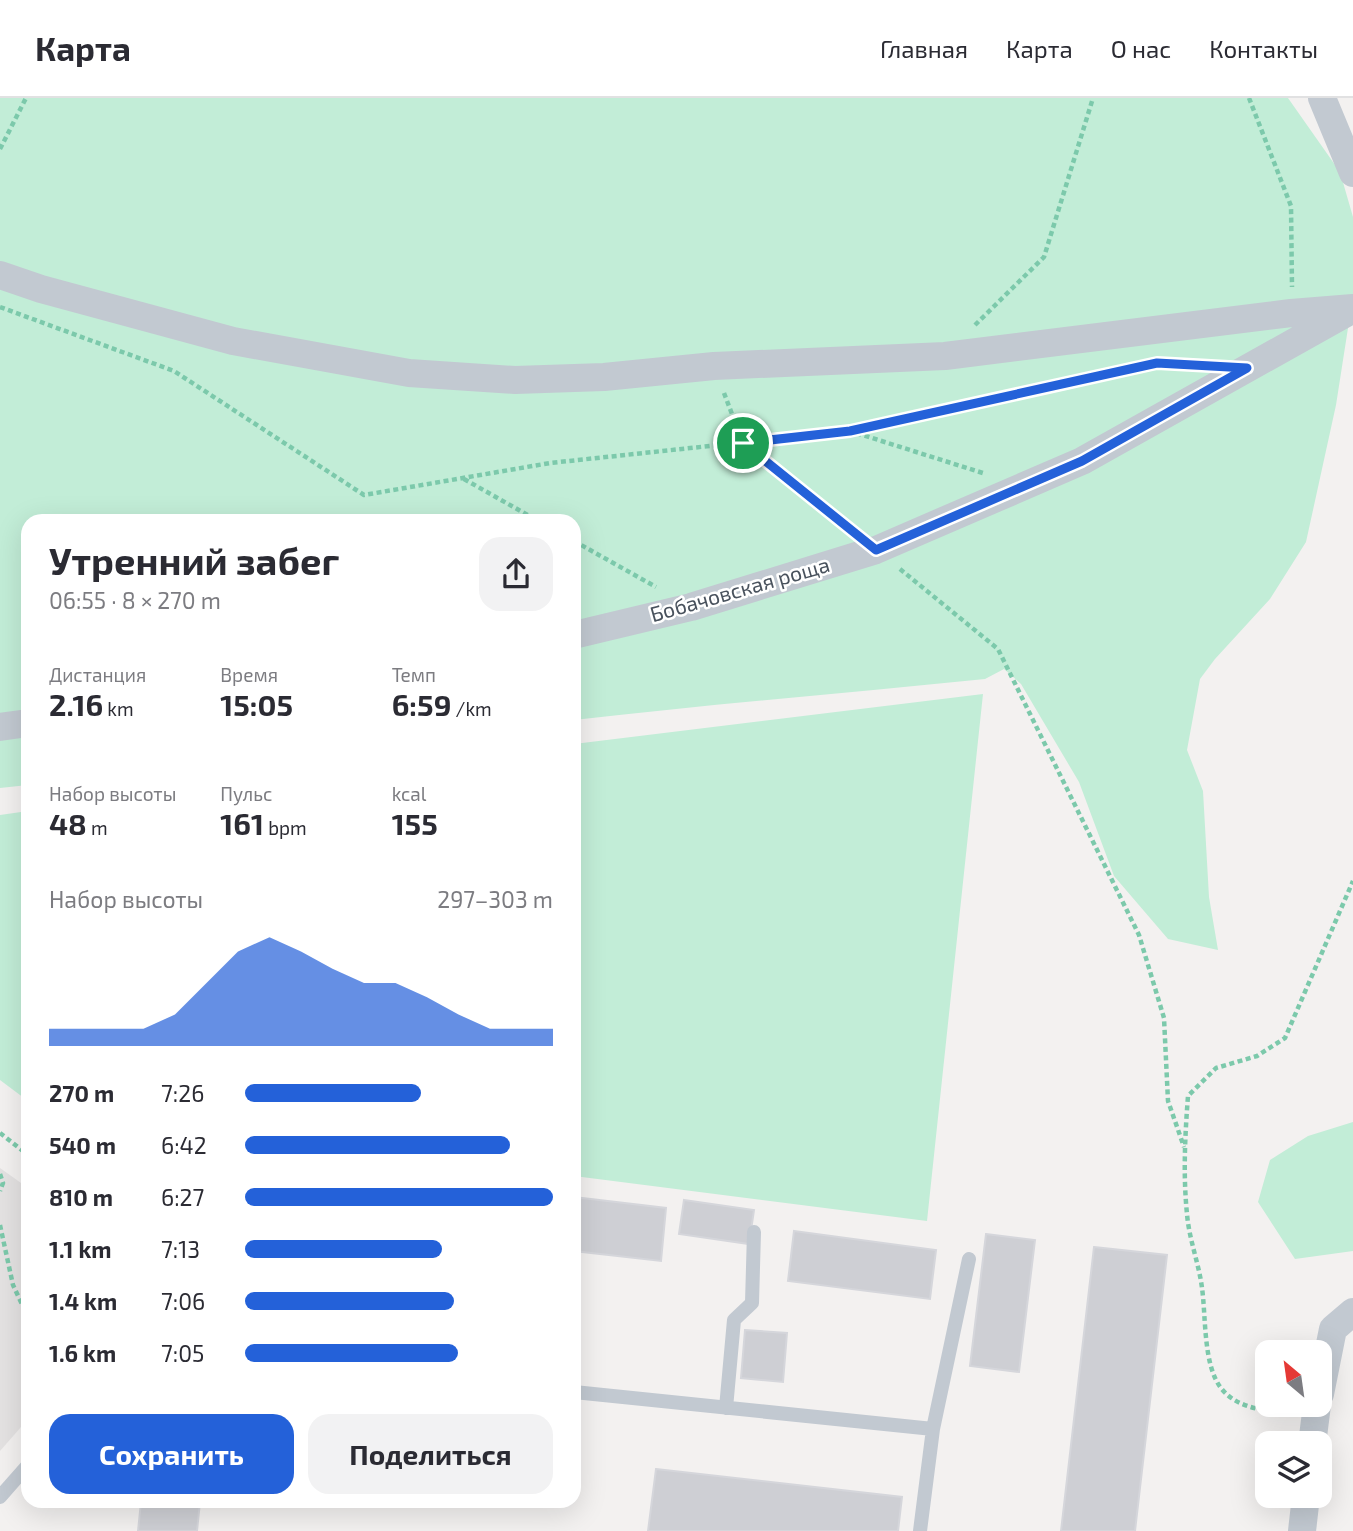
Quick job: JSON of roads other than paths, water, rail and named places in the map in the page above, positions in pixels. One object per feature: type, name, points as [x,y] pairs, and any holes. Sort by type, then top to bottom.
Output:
[{"type":"street","points":[[1322,98],[1353,173]]},
{"type":"street","points":[[0,275],[41,289],[233,341],[409,373],[515,380],[604,377],[713,366],[945,356],[1291,313],[1353,308]]},
{"type":"street","name":"Бобачовская роща","points":[[581,633],[691,607],[876,550],[1082,461],[1353,308]]},
{"type":"street","points":[[0,727],[21,724]]},
{"type":"street","points":[[1331,1340],[1333,1329],[1353,1312]]},
{"type":"street","points":[[1302,1531],[1305,1508]]},
{"type":"lane","points":[[726,1408],[734,1320],[752,1303],[754,1232]]},
{"type":"lane","points":[[920,1531],[933,1429],[968,1259]]},
{"type":"lane","points":[[581,1393],[933,1429]]},
{"type":"lane","points":[[0,1497],[21,1473]]}]
